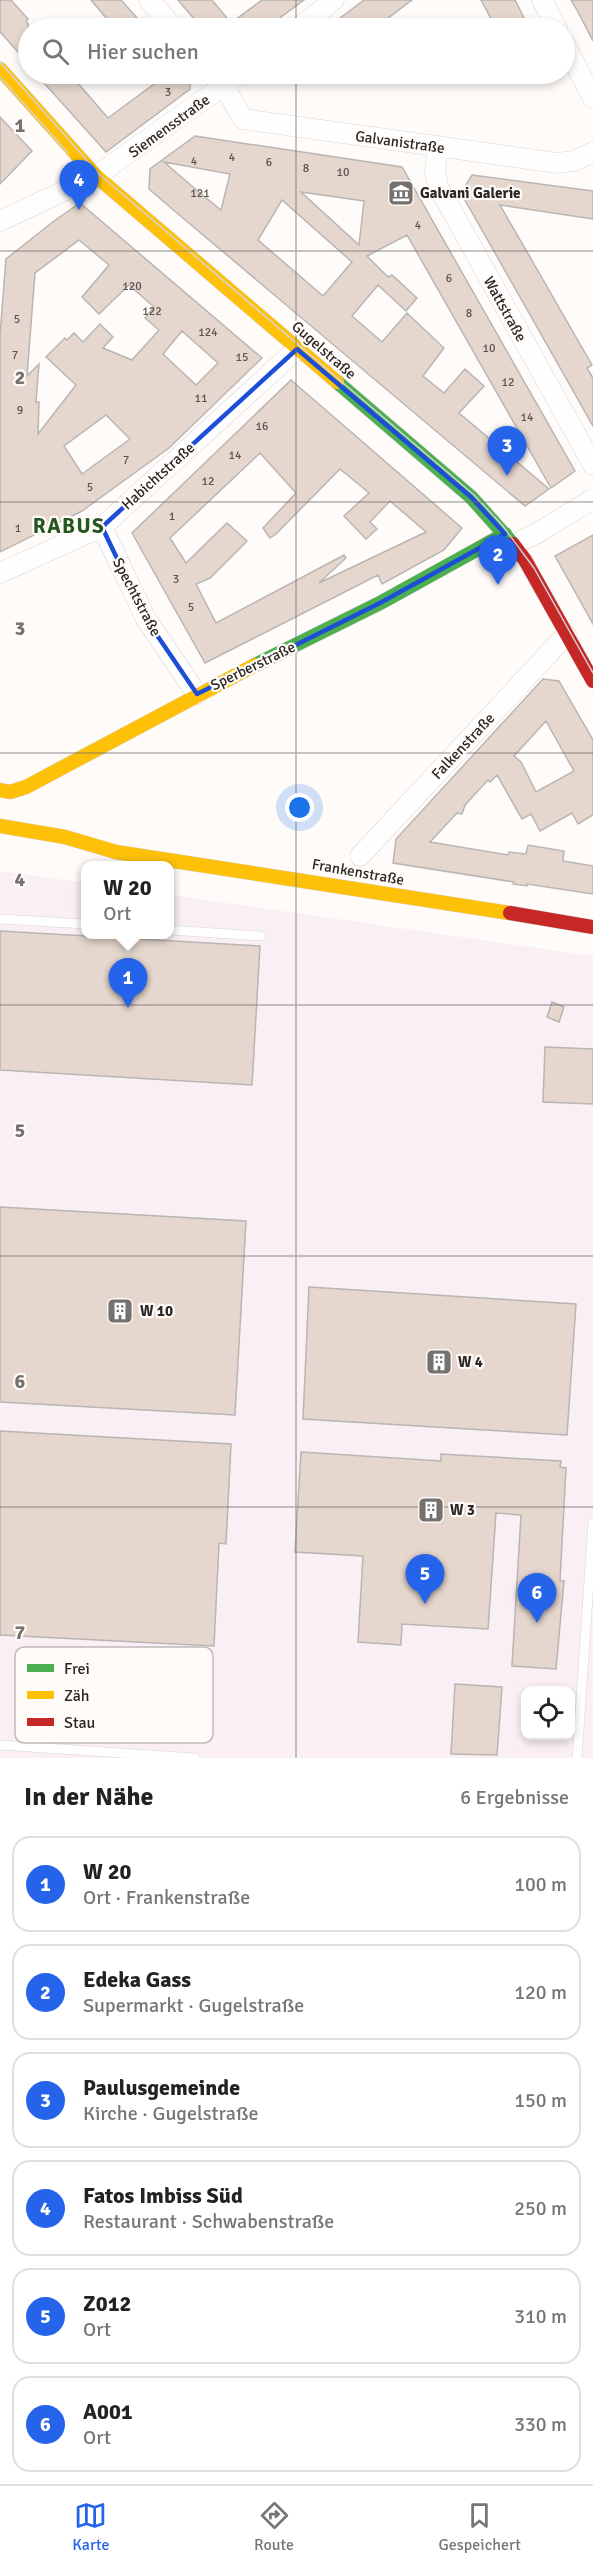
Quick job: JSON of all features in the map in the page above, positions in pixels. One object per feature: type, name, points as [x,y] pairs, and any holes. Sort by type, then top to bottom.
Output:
[{"type":"street","points":[[149,0],[165,18]]},
{"type":"street","points":[[311,18],[334,0]]},
{"type":"street","points":[[542,0],[552,18]]},
{"type":"street","points":[[575,64],[593,98]]},
{"type":"street","name":"Gugelstraße","points":[[0,69],[96,176],[471,497],[525,560],[593,681]]},
{"type":"street","name":"Siemensstraße","points":[[0,221],[96,176],[214,84]]},
{"type":"street","name":"Galvanistraße","points":[[221,84],[243,119],[557,163],[574,161],[593,152]]},
{"type":"street","name":"Wattstraße","points":[[438,148],[435,171],[438,186],[593,465]]},
{"type":"street","name":"Habichtstraße","points":[[0,573],[102,527],[297,349]]},
{"type":"street","name":"Sperberstraße","points":[[0,790],[10,792],[26,787],[197,694],[509,539],[539,532],[593,499]]},
{"type":"street","name":"Spechtstraße","points":[[102,527],[146,619],[197,694]]},
{"type":"street","name":"Falkenstraße","points":[[360,856],[566,635]]},
{"type":"street","name":"Frankenstraße","points":[[0,826],[65,837],[116,852],[593,927]]},
{"type":"street","name":"Frankenstraße","points":[[64,853],[116,852]]},
{"type":"lane","points":[[0,919],[81,924]]},
{"type":"lane","points":[[174,930],[261,936]]},
{"type":"lane","points":[[577,1758],[593,1522]]},
{"type":"lane","points":[[582,1682],[593,1682]]},
{"type":"lane","points":[[0,1745],[195,1758]]},
{"type":"highlighted area","points":[[297,349],[471,497],[505,534],[380,603],[197,694],[146,619],[102,527]]},
{"type":"shaded area","points":[[0,871],[81,882],[81,939],[174,939],[174,896],[593,956],[593,1758],[0,1758]]},
{"type":"building","points":[[0,0],[11,0],[27,18],[18,18],[18,52],[0,32]]},
{"type":"building","points":[[91,0],[121,0],[137,18],[106,18]]},
{"type":"building","points":[[178,0],[212,0],[227,18],[193,18]]},
{"type":"building","points":[[262,0],[304,0],[280,18],[238,18]]},
{"type":"building","points":[[364,0],[412,0],[388,18],[340,18]]},
{"type":"building","points":[[481,0],[515,0],[524,18],[491,18]]},
{"type":"building","points":[[571,0],[593,0],[593,41],[577,10]]},
{"type":"building","points":[[45,84],[79,84],[108,118],[154,84],[190,84],[190,89],[106,152]]},
{"type":"building","points":[[0,117],[32,151],[0,184]]},
{"type":"building","points":[[195,136],[402,167],[575,471],[551,488],[407,235],[367,256],[388,277],[392,275],[417,298],[406,311],[378,285],[352,316],[382,342],[407,313],[444,348],[423,376],[444,393],[465,369],[484,386],[459,413],[549,489],[525,506],[149,189],[150,169]],"holes":[[[164,162],[230,174],[221,210],[200,193]],[[301,192],[364,201],[359,245]],[[282,200],[352,262],[323,296],[258,240]]]},
{"type":"building","points":[[472,175],[593,191],[593,219],[500,205],[592,365],[587,368],[593,378],[593,426],[461,193]]},
{"type":"building","points":[[80,203],[262,358],[169,448],[82,511],[0,552],[0,335],[6,259]],"holes":[[[79,240],[109,265],[82,297],[99,314],[129,285],[154,307],[145,318],[159,330],[132,360],[103,348],[113,337],[100,324],[83,342],[74,333],[67,340],[65,338],[46,357],[76,385],[38,434],[39,402],[36,402],[39,364],[27,376],[35,273]],[[182,331],[218,363],[196,385],[163,354]],[[106,415],[130,439],[82,474],[64,446]]]},
{"type":"building","points":[[291,380],[462,528],[444,550],[382,584],[378,575],[205,663],[132,533]],"holes":[[[260,453],[296,493],[263,528],[270,538],[340,469],[369,493],[344,516],[366,539],[377,529],[370,522],[390,501],[426,532],[319,583],[346,558],[344,555],[216,623],[196,584],[210,578],[247,541],[227,523],[186,563],[170,538]]]},
{"type":"building","points":[[593,535],[593,624],[555,556]]},
{"type":"building","points":[[543,679],[559,681],[593,740],[593,815],[578,824],[572,813],[540,831],[531,814],[522,819],[497,775],[490,782],[488,780],[465,805],[462,814],[457,813],[430,842],[508,855],[509,852],[526,854],[528,845],[564,851],[563,861],[593,866],[593,894],[513,884],[514,882],[393,863],[396,839]],"holes":[[[546,721],[574,771],[536,792],[521,762],[514,756]]]},
{"type":"building","points":[[0,931],[81,936],[81,939],[139,939],[260,946],[252,1085],[0,1070]]},
{"type":"building","points":[[552,1002],[564,1007],[559,1022],[547,1017]]},
{"type":"building","points":[[545,1047],[593,1049],[593,1104],[543,1102]]},
{"type":"building","name":"W 10","points":[[0,1207],[246,1221],[235,1415],[0,1402]]},
{"type":"building","name":"W 4","points":[[309,1287],[576,1304],[567,1435],[303,1419]]},
{"type":"building","points":[[0,1431],[231,1444],[226,1544],[219,1543],[214,1646],[0,1635]]},
{"type":"building","name":"W 3","points":[[301,1452],[441,1461],[441,1454],[561,1461],[560,1467],[566,1468],[560,1581],[564,1581],[556,1669],[512,1666],[521,1515],[496,1513],[488,1629],[402,1624],[401,1645],[358,1642],[363,1556],[295,1552]]},
{"type":"building","points":[[455,1684],[502,1687],[497,1755],[451,1754]]},
{"type":"tram line","points":[[0,62],[18,82]]},
{"type":"tram line","points":[[0,77],[68,153]]},
{"type":"tram line","points":[[19,84],[99,174],[474,495],[502,525],[534,568],[593,673]]},
{"type":"traffic: fast","points":[[337,382],[471,497],[513,544]]},
{"type":"traffic: fast","points":[[255,665],[380,603],[505,534]]},
{"type":"traffic: slow","points":[[0,69],[96,176],[337,382]]},
{"type":"traffic: slow","points":[[0,790],[10,792],[26,787],[255,665]]},
{"type":"traffic: slow","points":[[0,826],[65,837],[116,852],[510,913]]},
{"type":"traffic: jam","points":[[513,544],[525,560],[593,681]]},
{"type":"traffic: jam","points":[[510,913],[593,927]]},
{"type":"place","name":"Galvani Galerie","points":[[401,193]]},
{"type":"place","name":"Fatos Imbiss Süd","points":[[79,210]]},
{"type":"place","name":"Paulusgemeinde","points":[[507,476]]},
{"type":"place","name":"Edeka Gass","points":[[498,585]]},
{"type":"place","name":"W 20","points":[[128,1008]]},
{"type":"place","name":"W 10","points":[[120,1311]]},
{"type":"place","name":"W 4","points":[[439,1362]]},
{"type":"place","name":"W 3","points":[[431,1510]]},
{"type":"place","name":"Z012","points":[[425,1604]]},
{"type":"place","name":"A001","points":[[537,1623]]},
{"type":"district","name":"RABUS","points":[[69,526]]}]
